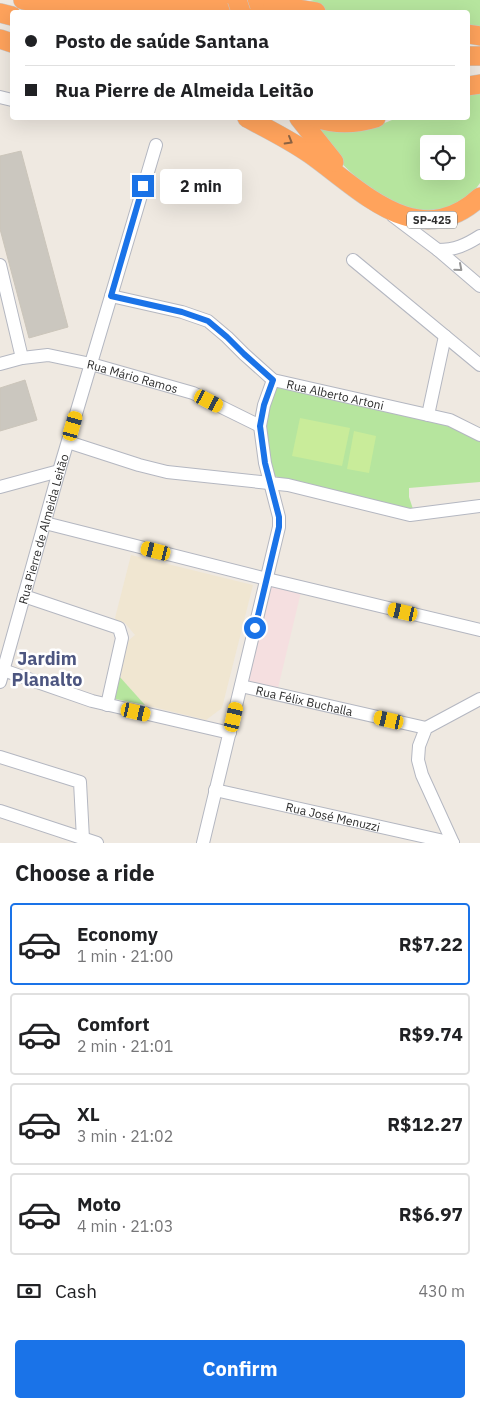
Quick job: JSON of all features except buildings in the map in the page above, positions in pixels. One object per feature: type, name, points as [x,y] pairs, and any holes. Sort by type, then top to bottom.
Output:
[{"type":"highway","points":[[23,0],[76,10]]},
{"type":"highway","points":[[73,0],[112,6],[171,7],[231,6],[290,0]]},
{"type":"highway","points":[[263,3],[304,10]]},
{"type":"highway","points":[[251,120],[308,152],[356,187]]},
{"type":"highway","name":"SP-425","points":[[300,120],[324,152],[356,187],[381,207],[413,219],[422,221],[438,220],[455,215],[480,197]]},
{"type":"highway","points":[[325,120],[342,124],[369,120]]},
{"type":"street","name":"Rua Pierre de Almeida Leitão","points":[[0,682],[2,669],[44,522],[156,146]]},
{"type":"street","points":[[381,207],[438,250],[480,286]]},
{"type":"street","points":[[438,250],[451,250],[480,236]]},
{"type":"street","points":[[353,260],[480,366]]},
{"type":"street","points":[[0,265],[22,358]]},
{"type":"street","points":[[111,296],[182,312],[208,321],[273,380]]},
{"type":"street","points":[[428,415],[445,336]]},
{"type":"street","name":"Rua Mário Ramos","points":[[0,364],[22,358],[48,355],[91,364],[193,393],[260,426]]},
{"type":"street","name":"Rua Alberto Artoni","points":[[204,843],[215,790],[279,527],[279,517],[265,463],[260,426],[264,405],[273,380],[450,420],[480,435]]},
{"type":"street","points":[[68,442],[167,472],[199,477],[288,485],[410,515],[480,506]]},
{"type":"street","points":[[0,487],[59,471]]},
{"type":"street","points":[[44,522],[267,580],[480,630]]},
{"type":"street","points":[[24,596],[119,628],[122,638],[107,705]]},
{"type":"street","points":[[2,669],[92,701],[230,733]]},
{"type":"street","name":"Rua Félix Buchalla","points":[[241,686],[426,728]]},
{"type":"street","points":[[453,843],[422,775],[418,760],[419,746],[426,728],[480,699]]},
{"type":"street","points":[[0,757],[80,782],[83,839]]},
{"type":"street","name":"Rua José Menuzzi","points":[[215,790],[453,843]]},
{"type":"street","points":[[0,810],[97,843]]},
{"type":"shaded area","points":[[131,555],[253,585],[222,708],[206,720],[145,705],[119,676],[128,641],[135,635],[125,623],[116,621],[115,618]]},
{"type":"shaded area","points":[[268,584],[301,592],[278,688],[245,680]]},
{"type":"green space","points":[[314,0],[480,0],[480,27],[470,27],[470,10],[228,10],[287,6]]},
{"type":"green space","points":[[480,90],[480,183],[467,198],[452,206],[416,214],[363,184],[334,156],[310,125],[334,132],[372,128],[392,120],[470,120],[470,92]]},
{"type":"green space","points":[[277,386],[445,423],[480,441],[480,482],[409,488],[409,497],[413,509],[399,509],[274,476],[271,474],[265,425],[267,405]]},
{"type":"green space","points":[[300,418],[350,428],[342,466],[292,456]]},
{"type":"green space","points":[[354,431],[376,436],[369,473],[347,469]]},
{"type":"green space","points":[[119,676],[145,705],[115,699]]},
{"type":"district","name":"Jardim Planalto","points":[[47,668]]},
{"type":"route","points":[[143,186],[111,296],[182,312],[208,321],[273,380],[264,405],[260,426],[265,463],[277,505],[279,527],[255,628]]}]
